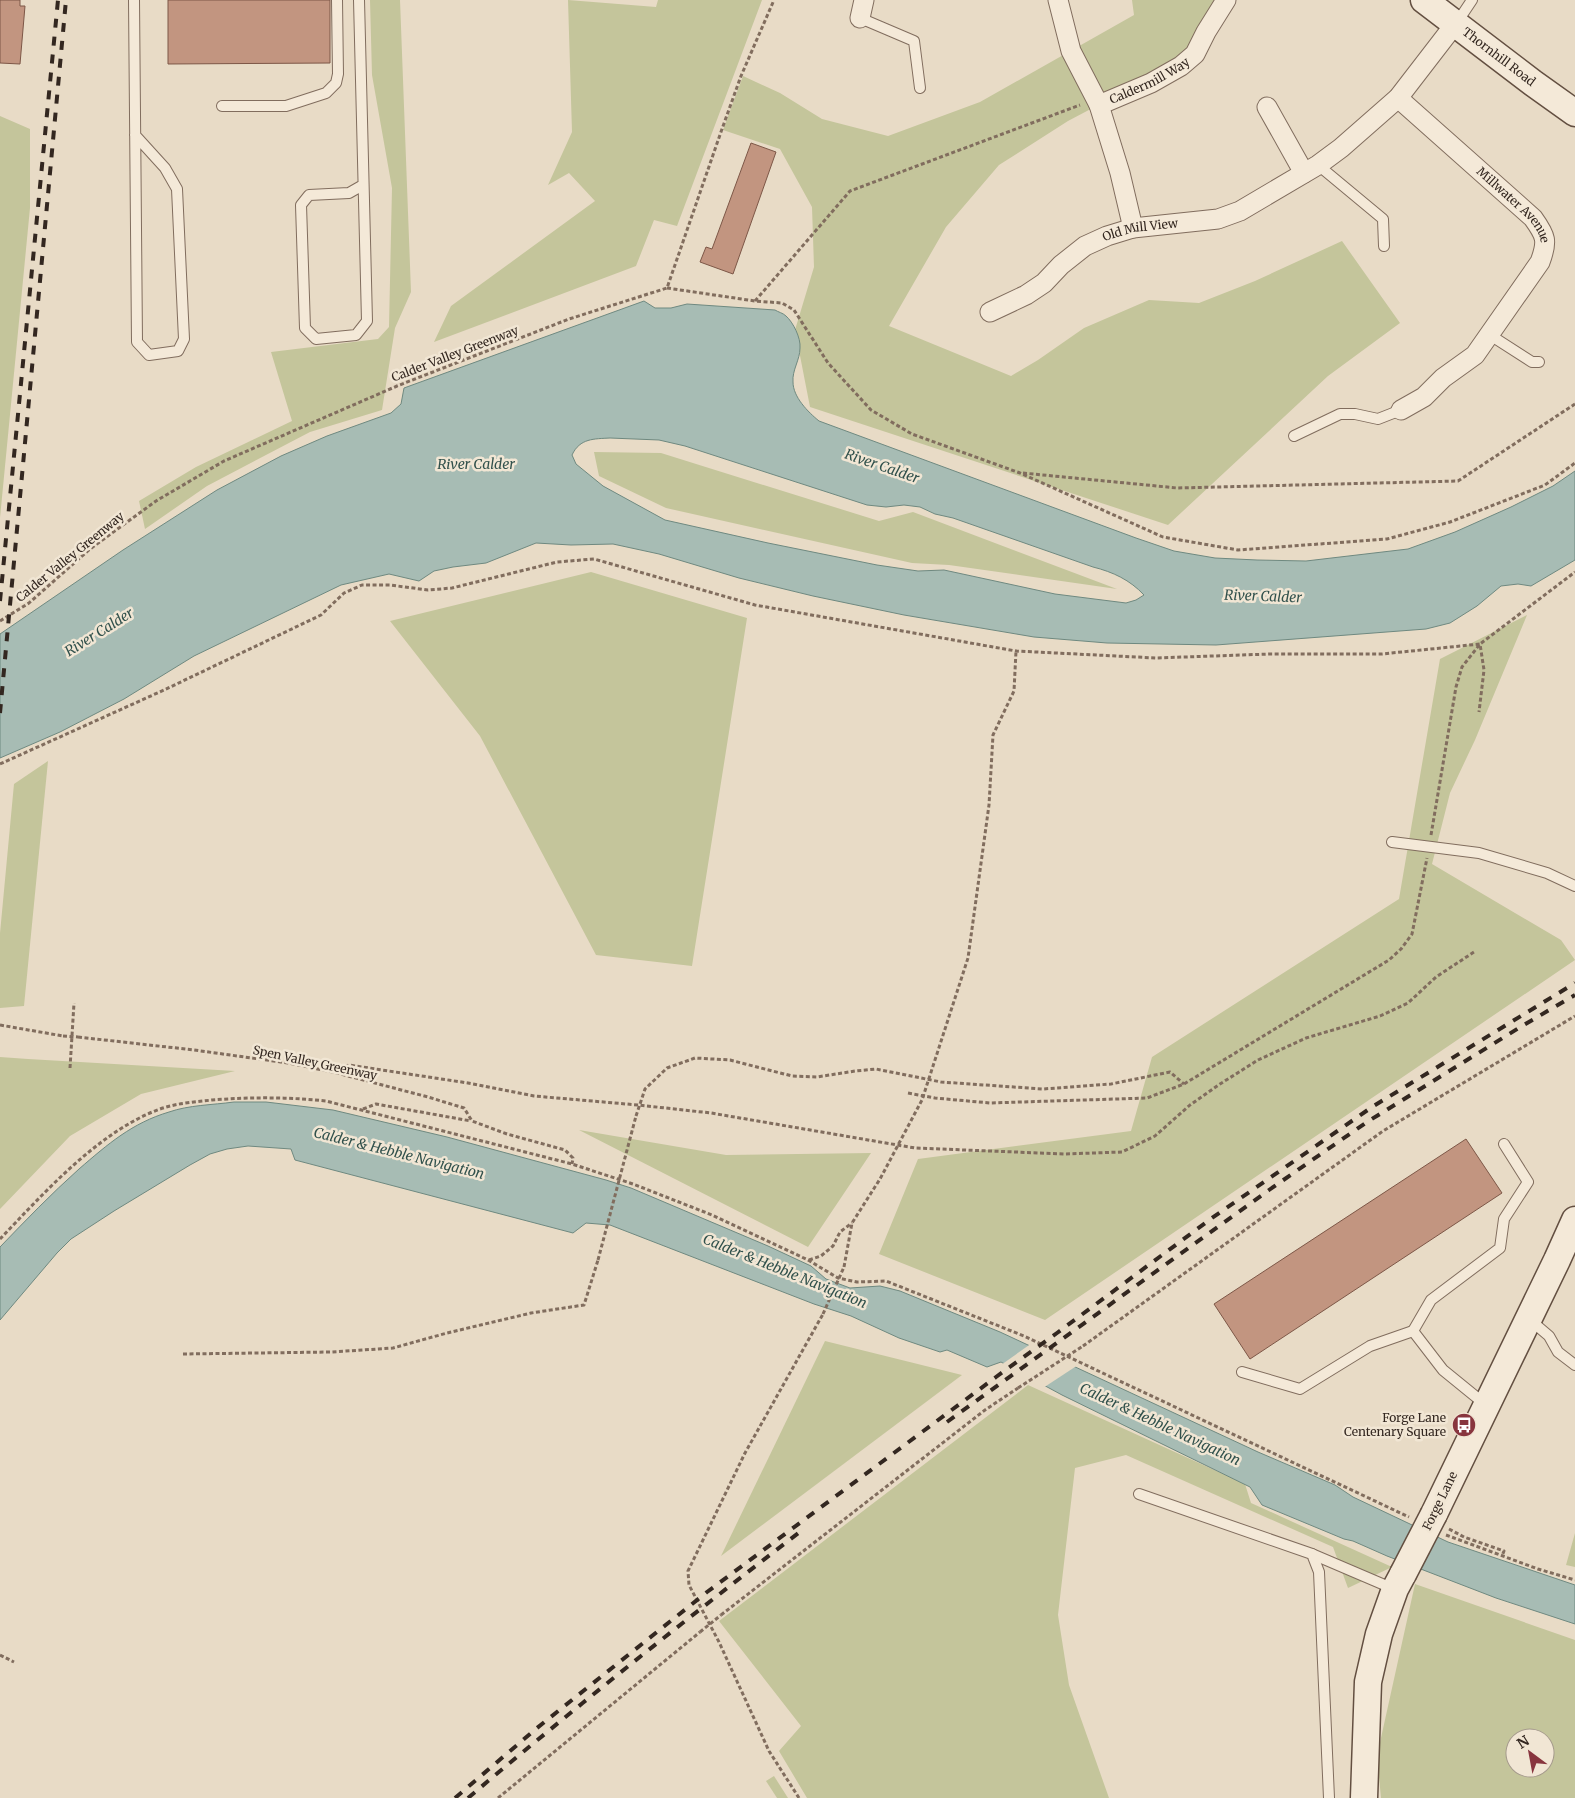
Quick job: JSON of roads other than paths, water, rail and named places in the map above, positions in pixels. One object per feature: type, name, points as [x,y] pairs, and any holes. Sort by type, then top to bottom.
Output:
[{"type":"street","points":[[860,18],[864,0]]},
{"type":"street","name":"Caldermill Way","points":[[1058,0],[1071,51],[1097,102],[1120,173],[1133,228]]},
{"type":"street","name":"Caldermill Way","points":[[1097,102],[1151,83],[1181,66],[1195,54],[1226,0]]},
{"type":"street","name":"Thornhill Road","points":[[1424,0],[1533,84],[1575,112]]},
{"type":"street","name":"Old Mill View","points":[[990,312],[1026,295],[1044,283],[1061,265],[1085,246],[1107,236],[1133,228],[1218,220],[1240,211],[1311,169],[1341,148],[1398,98],[1455,24]]},
{"type":"street","name":"Millwater Avenue","points":[[1398,98],[1533,218],[1543,232],[1545,247],[1540,262],[1475,355],[1443,378],[1424,397],[1401,410]]},
{"type":"street","points":[[1267,107],[1311,169]]},
{"type":"street","name":"Forge Lane","points":[[1364,1798],[1368,1682],[1379,1634],[1399,1582],[1434,1523],[1486,1406],[1575,1220]]},
{"type":"lane","points":[[134,0],[135,136],[137,342],[149,355],[178,351],[184,339],[177,189],[165,168],[135,136]]},
{"type":"lane","points":[[222,106],[286,106],[326,92],[336,83],[338,74],[337,0]]},
{"type":"lane","points":[[359,0],[367,321],[356,335],[316,339],[305,328],[301,205],[309,195],[349,193],[363,185]]},
{"type":"lane","points":[[1455,24],[1472,0]]},
{"type":"lane","points":[[860,18],[914,41],[920,88]]},
{"type":"lane","points":[[1311,169],[1383,219],[1384,246]]},
{"type":"lane","points":[[1490,335],[1532,362],[1539,362]]},
{"type":"lane","points":[[1294,436],[1340,414],[1355,414],[1378,419],[1401,410]]},
{"type":"lane","points":[[1392,842],[1429,845],[1479,853],[1547,873],[1575,886]]},
{"type":"lane","points":[[1242,1372],[1300,1389],[1370,1346],[1413,1331],[1431,1300],[1500,1248],[1504,1219],[1528,1182],[1504,1144]]},
{"type":"lane","points":[[1529,1319],[1549,1336],[1558,1352],[1575,1365]]},
{"type":"lane","points":[[1413,1331],[1443,1370],[1486,1406]]},
{"type":"lane","points":[[1139,1494],[1399,1582]]},
{"type":"lane","points":[[1312,1554],[1318,1572],[1329,1798]]},
{"type":"water","name":"River Calder","points":[[644,301],[655,308],[671,308],[687,304],[775,310],[789,319],[798,335],[800,352],[794,373],[794,388],[802,404],[819,421],[1174,551],[1215,558],[1306,561],[1408,549],[1455,532],[1511,507],[1553,486],[1575,471],[1575,560],[1531,586],[1518,584],[1501,586],[1477,606],[1450,623],[1426,629],[1216,645],[1107,643],[1034,637],[904,615],[813,596],[739,578],[659,554],[613,544],[571,545],[536,543],[486,563],[434,571],[419,581],[389,574],[341,585],[194,656],[124,699],[60,732],[0,758],[0,634],[123,550],[217,490],[281,456],[327,436],[391,413],[401,404],[404,388]],"holes":[[[593,439],[659,440],[685,446],[867,505],[920,507],[935,514],[953,518],[1107,571],[1121,577],[1144,595],[1126,603],[1055,594],[944,570],[918,571],[877,565],[665,520],[603,486],[576,464],[572,455],[579,445]]]},
{"type":"water","name":"Calder & Hebble Navigation","points":[[234,1102],[266,1102],[333,1110],[447,1137],[606,1180],[631,1188],[768,1246],[811,1266],[826,1279],[850,1288],[880,1286],[900,1291],[1000,1332],[1258,1452],[1335,1485],[1353,1497],[1448,1542],[1575,1585],[1575,1624],[1496,1598],[1262,1505],[1250,1487],[1062,1395],[1001,1362],[987,1367],[947,1350],[940,1352],[899,1338],[851,1316],[814,1304],[610,1225],[586,1223],[573,1233],[295,1160],[291,1149],[248,1146],[227,1149],[210,1154],[190,1165],[71,1239],[0,1320],[0,1247],[69,1178],[110,1143],[143,1122],[184,1108]]},
{"type":"railway","points":[[0,601],[58,0]]},
{"type":"railway","points":[[0,713],[66,0]]},
{"type":"railway","points":[[455,1798],[537,1728],[707,1592],[1212,1218],[1372,1107],[1575,983]]},
{"type":"railway","points":[[947,1422],[1269,1190],[1367,1122],[1575,995]]},
{"type":"railway","points":[[468,1798],[635,1661],[805,1528]]},
{"type":"place","name":"Forge Lane Centenary Square","points":[[1464,1425]]}]
